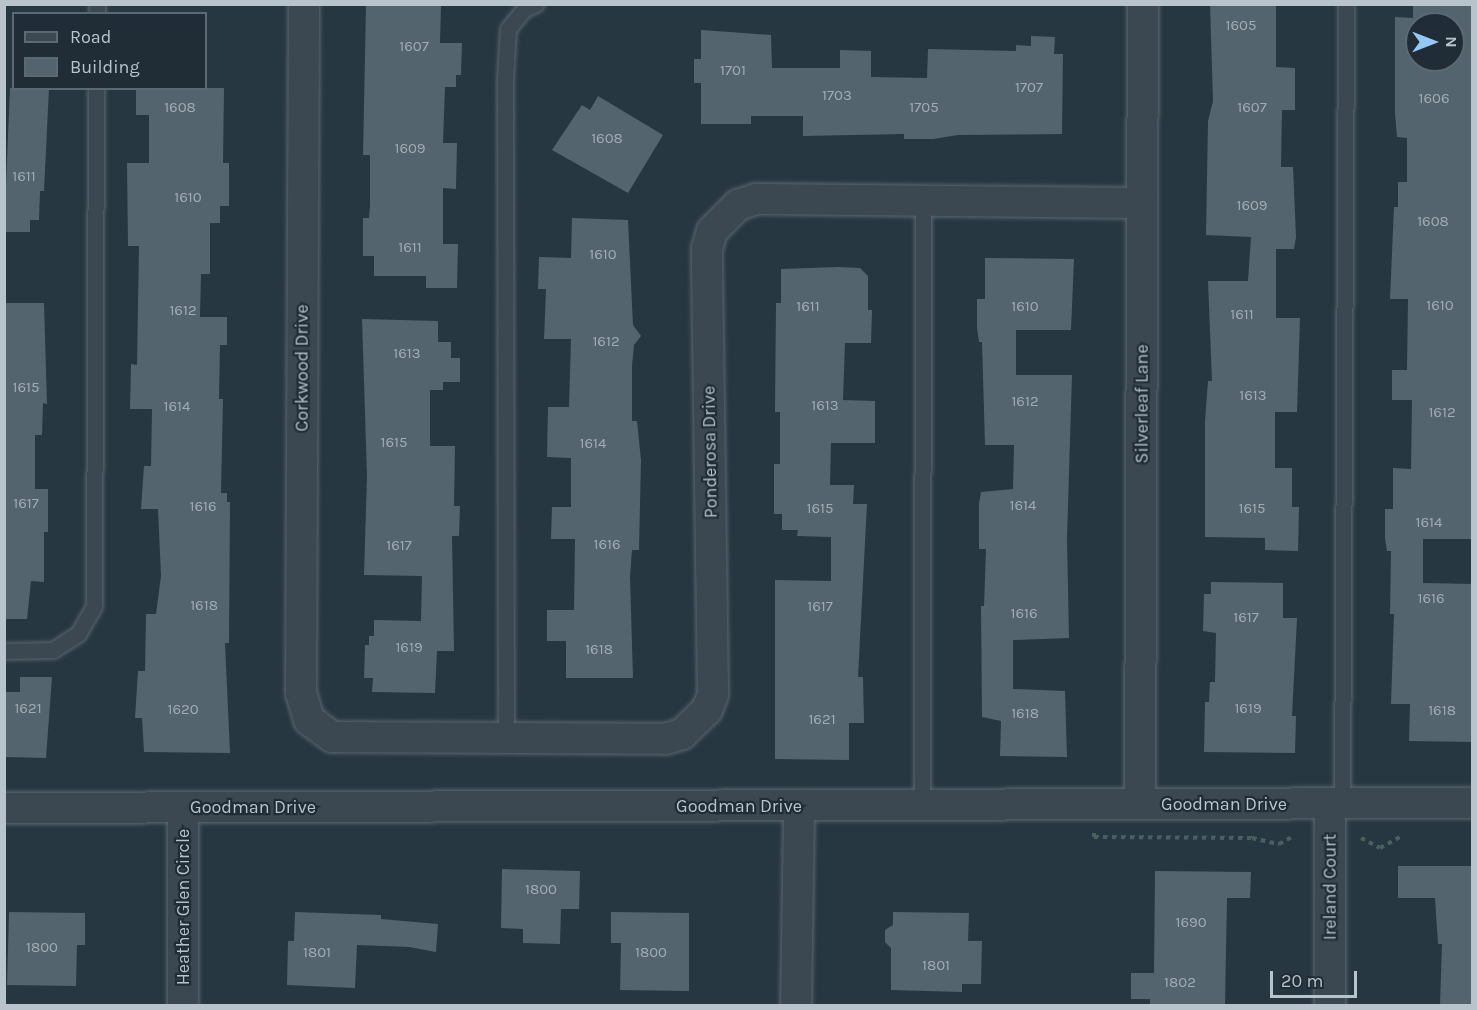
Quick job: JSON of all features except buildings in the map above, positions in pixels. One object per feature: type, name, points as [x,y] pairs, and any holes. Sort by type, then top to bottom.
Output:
[{"type":"street","name":"Corkwood Drive","points":[[304,4],[301,693],[303,707],[316,727]]},
{"type":"street","name":"Silverleaf Lane","points":[[1140,804],[1143,4]]},
{"type":"street","name":"Ponderosa Drive","points":[[316,727],[332,737],[346,739],[665,739],[682,734],[707,710],[713,694],[707,249],[712,231],[723,216],[738,204],[756,199],[1142,203]]},
{"type":"street","name":"Ireland Court","points":[[1330,1005],[1336,804]]},
{"type":"street","name":"Goodman Drive","points":[[4,808],[1473,804]]},
{"type":"street","points":[[796,1005],[799,806]]},
{"type":"street","name":"Heather Glen Circle","points":[[183,808],[183,1005]]},
{"type":"lane","points":[[506,739],[505,79],[508,29],[524,9],[536,4]]},
{"type":"lane","points":[[1336,804],[1346,4]]},
{"type":"lane","points":[[4,651],[53,650],[78,634],[94,606],[96,90]]},
{"type":"lane","points":[[922,805],[923,201]]},
{"type":"path","points":[[1361,838],[1380,848],[1400,836],[1411,836]]}]
